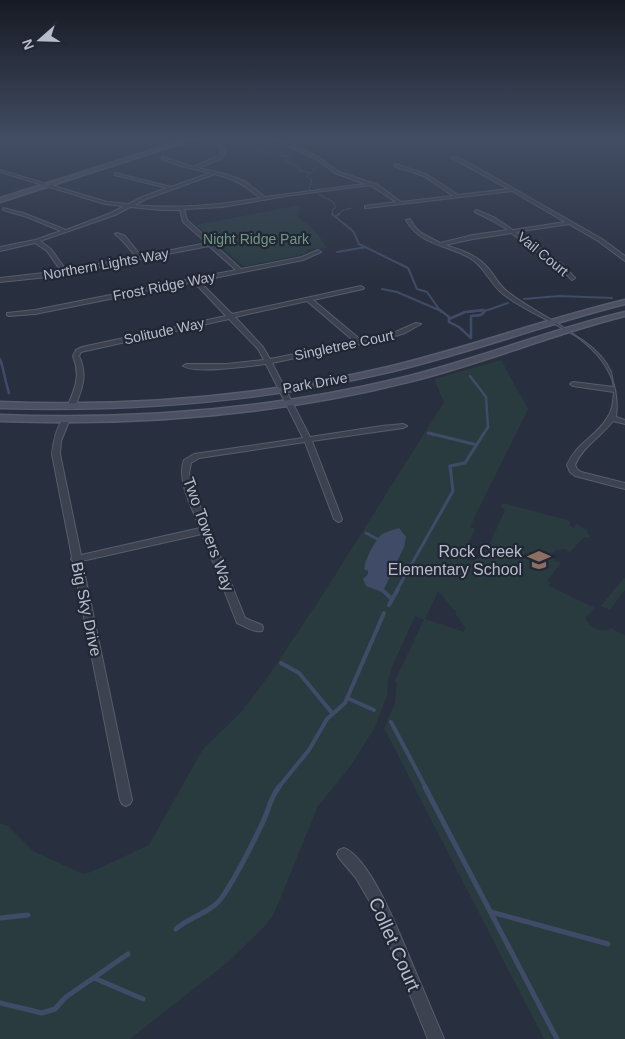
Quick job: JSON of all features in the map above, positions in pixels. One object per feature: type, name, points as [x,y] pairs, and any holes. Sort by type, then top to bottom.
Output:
[{"type":"main road","points":[[0,194],[26,186]]},
{"type":"main road","points":[[0,200],[44,186]]},
{"type":"main road","name":"Park Drive","points":[[0,418],[66,419],[181,414],[336,395],[426,374],[625,302]]},
{"type":"main road","name":"Park Drive","points":[[0,405],[70,407],[198,401],[284,390],[413,364],[561,325],[625,314]]},
{"type":"street","points":[[48,186],[127,207],[182,209],[222,206],[354,186]]},
{"type":"street","points":[[166,186],[172,188]]},
{"type":"street","points":[[0,249],[66,232],[108,216],[137,201],[177,186]]},
{"type":"street","points":[[248,186],[264,199]]},
{"type":"street","points":[[376,186],[401,204]]},
{"type":"street","points":[[442,186],[458,197]]},
{"type":"street","points":[[507,186],[600,240],[625,258]]},
{"type":"street","points":[[367,208],[513,190]]},
{"type":"street","points":[[5,209],[28,215],[42,223],[66,232]]},
{"type":"street","points":[[182,209],[185,221],[240,271]]},
{"type":"street","points":[[478,211],[492,217],[513,231]]},
{"type":"street","points":[[408,220],[413,228],[423,236],[463,252],[481,262],[490,272],[496,284],[506,294],[585,339],[602,355],[611,368],[618,390],[612,418],[602,431],[577,455],[571,465],[578,474],[625,486]]},
{"type":"street","points":[[442,244],[463,238],[569,223]]},
{"type":"street","name":"Vail Court","points":[[513,231],[566,269],[572,278]]},
{"type":"street","points":[[117,234],[122,237],[140,258]]},
{"type":"street","points":[[36,241],[52,253],[65,272]]},
{"type":"street","name":"Northern Lights Way","points":[[0,280],[65,272],[211,244]]},
{"type":"street","name":"Frost Ridge Way","points":[[9,314],[35,312],[240,271],[303,258],[318,252]]},
{"type":"street","points":[[195,280],[258,343],[284,390],[308,440],[338,519]]},
{"type":"street","name":"Solitude Way","points":[[70,407],[82,379],[81,366],[76,356],[78,351],[361,288]]},
{"type":"street","points":[[308,299],[360,343]]},
{"type":"street","name":"Singletree Court","points":[[268,360],[360,343],[400,333],[418,324]]},
{"type":"street","points":[[186,366],[208,368],[268,360]]},
{"type":"street","points":[[574,384],[618,390]]},
{"type":"street","points":[[612,418],[625,422]]},
{"type":"street","name":"Big Sky Drive","points":[[66,419],[57,441],[56,454],[126,800]]},
{"type":"street","points":[[308,440],[403,426]]},
{"type":"street","name":"Two Towers Way","points":[[258,628],[241,620],[190,491],[185,473],[187,462],[191,458],[308,440]]},
{"type":"street","points":[[76,559],[205,530]]},
{"type":"street","name":"Collet Court","points":[[344,854],[361,873],[382,909],[436,1039]]},
{"type":"green space","name":"Night Ridge Park","points":[[300,205],[297,217],[321,238],[327,248],[309,249],[304,254],[246,266],[242,265],[196,225]]},
{"type":"green space","points":[[501,360],[528,409],[470,527],[475,529],[463,553],[467,554],[465,559],[474,561],[476,557],[483,559],[505,510],[501,507],[503,503],[567,520],[571,522],[569,525],[574,528],[576,524],[588,530],[587,532],[590,536],[588,538],[584,537],[570,552],[565,549],[556,550],[552,554],[555,561],[561,563],[547,581],[551,583],[549,586],[595,608],[585,618],[592,627],[601,630],[609,630],[610,628],[625,635],[625,1039],[544,1039],[384,728],[395,703],[397,682],[394,682],[424,620],[415,616],[392,667],[388,681],[387,696],[375,727],[350,767],[318,806],[278,904],[272,917],[262,929],[228,962],[130,1039],[0,1039],[0,823],[8,826],[33,851],[83,874],[149,845],[203,749],[242,711],[267,678],[320,599],[444,402],[434,379]],"holes":[[[438,592],[456,611],[455,613],[465,628],[464,632],[425,619]]]},
{"type":"green space","points":[[625,578],[625,590],[610,610],[601,606],[623,579]]},
{"type":"water","points":[[399,528],[406,537],[404,547],[385,587],[382,592],[366,586],[363,579],[368,574],[368,571],[364,569],[372,547],[380,536]]},
{"type":"waterway","points":[[318,194],[333,202],[336,208],[333,209],[332,214]]},
{"type":"waterway","points":[[337,215],[343,210],[352,208]]},
{"type":"waterway","points":[[332,214],[335,217]]},
{"type":"waterway","points":[[335,217],[339,214]]},
{"type":"waterway","points":[[335,217],[353,231],[359,244],[365,247]]},
{"type":"waterway","points":[[337,252],[365,247]]},
{"type":"waterway","points":[[365,247],[408,268],[417,289],[427,292],[441,312]]},
{"type":"waterway","points":[[382,289],[397,292],[439,310]]},
{"type":"waterway","points":[[524,299],[559,296],[612,298]]},
{"type":"waterway","points":[[468,312],[488,310],[508,303]]},
{"type":"waterway","points":[[440,310],[449,319]]},
{"type":"waterway","points":[[449,319],[465,312],[483,310]]},
{"type":"waterway","points":[[471,337],[471,316],[481,315],[485,311]]},
{"type":"waterway","points":[[449,319],[449,322],[459,327],[471,338]]},
{"type":"waterway","points":[[0,359],[9,393]]},
{"type":"waterway","points":[[470,376],[486,397],[488,427],[483,435]]},
{"type":"waterway","points":[[428,433],[434,435]]},
{"type":"waterway","points":[[429,433],[476,445]]},
{"type":"waterway","points":[[476,445],[484,433]]},
{"type":"waterway","points":[[397,590],[453,491],[450,466],[465,463],[476,445]]},
{"type":"waterway","points":[[366,533],[379,540],[379,545]]},
{"type":"waterway","points":[[381,589],[392,599]]},
{"type":"waterway","points":[[389,605],[398,589]]},
{"type":"waterway","points":[[347,698],[384,613]]},
{"type":"waterway","points":[[281,663],[299,673],[333,714]]},
{"type":"waterway","points":[[333,714],[345,703],[347,698]]},
{"type":"waterway","points":[[347,698],[374,710]]},
{"type":"waterway","points":[[278,788],[309,750],[327,719],[333,714]]},
{"type":"waterway","points":[[391,722],[426,788]]},
{"type":"waterway","points":[[176,929],[213,906],[223,896],[249,850],[279,787]]},
{"type":"waterway","points":[[425,787],[557,1039]]},
{"type":"waterway","points":[[491,912],[608,944]]},
{"type":"waterway","points":[[0,918],[28,915]]},
{"type":"waterway","points":[[0,1003],[42,1013],[55,1009],[66,997],[128,954]]},
{"type":"waterway","points":[[94,978],[143,999]]},
{"type":"place","name":"Rock Creek Elementary School","points":[[539,560]]}]
